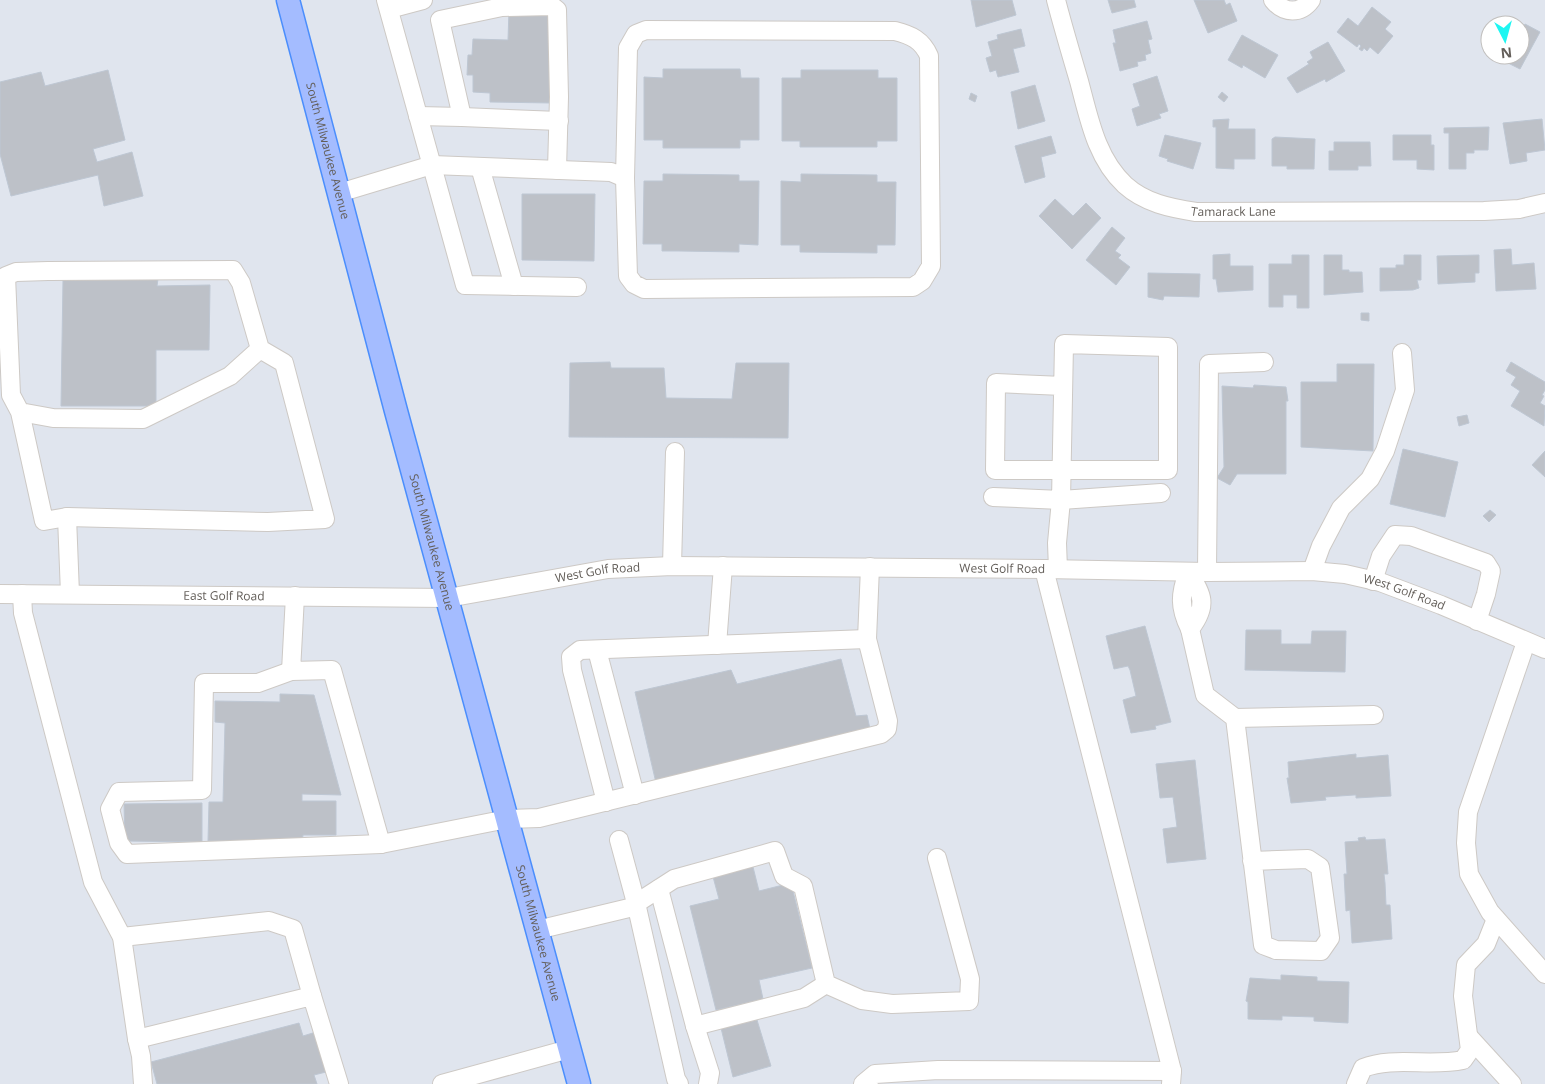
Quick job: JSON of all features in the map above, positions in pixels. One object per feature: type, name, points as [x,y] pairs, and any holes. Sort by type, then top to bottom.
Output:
[{"type":"main road","name":"South Milwaukee Avenue","points":[[288,0],[579,1084]]},
{"type":"street","points":[[424,0],[387,4],[465,285],[577,287]]},
{"type":"street","points":[[434,0],[462,117]]},
{"type":"street","name":"Tamarack Lane","points":[[1056,0],[1095,138],[1108,165],[1126,185],[1146,199],[1166,207],[1196,212],[1484,212],[1519,209],[1545,203]]},
{"type":"street","points":[[1273,0],[1283,9],[1290,11],[1304,8],[1311,0]]},
{"type":"street","points":[[440,20],[502,7],[552,6],[556,10],[557,170]]},
{"type":"street","points":[[646,30],[895,31],[910,34],[920,41],[929,56],[931,266],[922,281],[913,287],[644,289],[634,284],[628,276],[625,178],[628,48],[636,34],[646,30]]},
{"type":"street","points":[[418,116],[558,121]]},
{"type":"street","points":[[339,193],[432,165],[611,172],[625,178]]},
{"type":"street","points":[[480,167],[514,286]]},
{"type":"street","points":[[233,270],[240,283],[260,349],[284,363],[325,519],[268,522],[67,517],[44,521],[20,412],[11,395],[6,276],[16,272],[233,270]]},
{"type":"street","points":[[862,1084],[875,1074],[938,1077],[1172,1078],[1051,569],[1057,544],[1061,500],[1062,470],[1064,386],[1064,344],[1168,347],[1168,470],[1062,470],[995,470],[996,383],[1064,386]]},
{"type":"street","points":[[20,412],[53,418],[144,419],[230,376],[260,349]]},
{"type":"street","points":[[1312,571],[1341,508],[1370,479],[1386,451],[1405,390],[1402,353]]},
{"type":"street","points":[[1207,572],[1210,364],[1264,362]]},
{"type":"street","points":[[672,566],[675,452]]},
{"type":"street","points":[[992,496],[1061,500],[1161,493]]},
{"type":"street","points":[[67,517],[70,594]]},
{"type":"street","points":[[1373,581],[1381,556],[1394,535],[1411,536],[1486,563],[1491,571],[1486,594],[1477,620]]},
{"type":"street","name":"West Golf Road","points":[[448,598],[608,569],[672,566],[1188,572],[1312,571],[1346,574],[1373,581],[1441,605],[1545,649]]},
{"type":"street","points":[[717,645],[723,566]]},
{"type":"street","points":[[380,844],[332,670],[291,671],[258,683],[204,684],[202,790],[119,792],[110,809],[119,842],[127,854],[380,844],[507,819],[539,818],[881,734],[887,729],[888,722],[867,639],[870,567]]},
{"type":"street","points":[[1188,572],[1181,591],[1184,616],[1190,629],[1205,695],[1235,718],[1374,715]]},
{"type":"street","name":"East Golf Road","points":[[0,594],[448,598]]},
{"type":"street","points":[[22,594],[23,613],[93,882],[122,937],[141,1056],[143,1084]]},
{"type":"street","points":[[291,671],[295,596]]},
{"type":"street","points":[[606,802],[572,670],[571,658],[588,650],[867,639]]},
{"type":"street","points":[[1526,642],[1468,812],[1466,843],[1469,874],[1490,912],[1545,974]]},
{"type":"street","points":[[588,650],[635,795]]},
{"type":"street","points":[[1235,718],[1252,861],[1263,945],[1276,950],[1321,951],[1330,938],[1320,867],[1308,859],[1252,861]]},
{"type":"street","points":[[619,840],[636,903],[676,1079],[679,1084]]},
{"type":"street","points":[[537,930],[629,908],[674,879],[776,851],[784,876],[804,886],[826,984]]},
{"type":"street","points":[[826,984],[862,1000],[892,1004],[969,1000],[970,979],[937,858]]},
{"type":"street","points":[[659,889],[695,1026],[710,1073],[708,1084]]},
{"type":"street","points":[[1356,1084],[1363,1068],[1377,1063],[1445,1064],[1463,1060],[1470,1050],[1470,1038],[1463,996],[1466,965],[1486,944],[1496,919]]},
{"type":"street","points":[[122,937],[269,921],[293,929],[339,1084]]},
{"type":"street","points":[[695,1026],[804,998],[826,984]]},
{"type":"street","points":[[137,1039],[312,996]]},
{"type":"street","points":[[1470,1038],[1512,1084]]},
{"type":"street","points":[[442,1084],[483,1079],[569,1048]]},
{"type":"building","points":[[971,0],[1012,0],[1016,15],[976,27]]},
{"type":"building","points":[[1108,0],[1134,0],[1136,7],[1112,13]]},
{"type":"building","points":[[1194,0],[1224,0],[1226,5],[1230,3],[1237,21],[1208,33]]},
{"type":"building","points":[[1372,7],[1391,22],[1385,29],[1393,36],[1378,54],[1370,47],[1367,51],[1364,48],[1362,51],[1359,49],[1361,46],[1359,44],[1357,47],[1337,32],[1348,18],[1358,26]]},
{"type":"building","points":[[509,10],[552,11],[551,103],[490,102],[490,93],[473,92],[473,75],[467,75],[468,55],[472,55],[473,39],[508,40]]},
{"type":"building","points":[[1147,21],[1152,39],[1148,40],[1151,53],[1145,55],[1146,60],[1137,62],[1138,66],[1120,71],[1113,43],[1116,43],[1113,30]]},
{"type":"building","points":[[1530,27],[1540,32],[1530,50]]},
{"type":"building","points":[[1021,29],[1025,46],[1013,49],[1019,72],[998,77],[996,70],[990,72],[986,58],[992,56],[988,42],[998,39],[997,35]]},
{"type":"building","points":[[1242,35],[1278,55],[1265,78],[1243,65],[1242,68],[1228,60]]},
{"type":"building","points":[[1328,42],[1345,71],[1326,82],[1325,79],[1297,93],[1287,78],[1309,64],[1307,62],[1313,58],[1310,52]]},
{"type":"building","points":[[1512,65],[1522,65],[1520,69]]},
{"type":"building","points":[[663,69],[740,69],[741,78],[759,78],[759,140],[740,140],[740,148],[663,148],[663,140],[644,140],[644,77],[663,78]]},
{"type":"building","points":[[108,70],[125,140],[93,149],[97,162],[132,152],[143,196],[104,206],[98,175],[11,196],[0,154],[0,82],[41,72],[45,86]]},
{"type":"building","points":[[801,70],[878,70],[878,78],[897,78],[897,141],[877,141],[877,147],[800,147],[800,141],[782,141],[782,78],[801,78]]},
{"type":"building","points":[[1157,76],[1168,111],[1159,114],[1161,118],[1137,126],[1132,109],[1140,106],[1133,84]]},
{"type":"building","points":[[1035,85],[1045,121],[1018,129],[1011,92]]},
{"type":"building","points":[[1222,92],[1228,97],[1224,102],[1218,97]]},
{"type":"building","points":[[971,93],[977,96],[975,102],[969,99]]},
{"type":"building","points":[[1229,119],[1228,129],[1255,129],[1255,159],[1234,159],[1234,169],[1216,168],[1216,127],[1213,127],[1213,120]]},
{"type":"building","points":[[1542,119],[1545,150],[1526,153],[1527,161],[1510,164],[1503,123]]},
{"type":"building","points":[[1489,127],[1488,150],[1474,150],[1474,153],[1466,153],[1466,169],[1449,169],[1449,133],[1444,133],[1444,128]]},
{"type":"building","points":[[1165,135],[1201,143],[1193,169],[1167,161],[1168,159],[1159,156]]},
{"type":"building","points":[[1393,135],[1431,135],[1431,145],[1434,145],[1434,170],[1417,169],[1417,160],[1393,160]]},
{"type":"building","points":[[1051,136],[1056,153],[1041,157],[1045,177],[1025,183],[1015,146]]},
{"type":"building","points":[[1275,137],[1315,139],[1314,169],[1287,169],[1287,166],[1272,166],[1272,139]]},
{"type":"building","points":[[1334,142],[1370,142],[1371,166],[1358,166],[1358,170],[1329,170],[1329,151],[1334,151]]},
{"type":"building","points":[[663,174],[739,175],[739,181],[759,181],[758,245],[739,244],[739,252],[662,251],[662,244],[643,244],[644,181],[663,181]]},
{"type":"building","points":[[801,174],[877,175],[877,182],[896,182],[895,245],[877,245],[877,253],[800,252],[800,245],[781,245],[781,181],[801,182]]},
{"type":"building","points":[[522,194],[595,194],[594,261],[522,260]]},
{"type":"building","points":[[1055,199],[1073,216],[1086,203],[1101,218],[1072,249],[1039,216]]},
{"type":"building","points":[[1112,227],[1125,238],[1115,251],[1121,255],[1118,258],[1130,267],[1116,285],[1086,260]]},
{"type":"building","points":[[1511,249],[1512,265],[1534,263],[1536,289],[1496,291],[1494,250]]},
{"type":"building","points":[[1230,254],[1230,266],[1253,266],[1253,290],[1218,292],[1216,279],[1213,279],[1213,255]]},
{"type":"building","points":[[1292,255],[1309,255],[1309,308],[1297,308],[1297,295],[1283,295],[1283,307],[1269,307],[1269,264],[1292,264]]},
{"type":"building","points":[[1324,255],[1342,255],[1342,270],[1362,272],[1363,292],[1324,295]]},
{"type":"building","points":[[1404,255],[1421,255],[1421,280],[1417,280],[1419,288],[1413,290],[1380,291],[1380,268],[1396,268],[1396,265],[1404,265]]},
{"type":"building","points":[[1479,255],[1479,273],[1475,273],[1475,282],[1438,284],[1437,256]]},
{"type":"building","points":[[1148,273],[1200,274],[1199,297],[1164,296],[1163,300],[1148,297]]},
{"type":"building","points":[[158,279],[157,286],[210,285],[209,350],[156,350],[156,406],[61,406],[63,280]]},
{"type":"building","points":[[1361,313],[1369,313],[1369,321],[1361,320]]},
{"type":"building","points":[[610,362],[611,368],[664,368],[666,398],[732,399],[736,363],[789,363],[788,438],[569,437],[570,363]]},
{"type":"building","points":[[1511,362],[1545,382],[1545,390],[1542,395],[1544,396],[1540,403],[1545,406],[1544,426],[1511,406],[1520,391],[1511,385],[1516,377],[1506,371]]},
{"type":"building","points":[[1337,364],[1374,364],[1373,451],[1301,447],[1301,382],[1337,382]]},
{"type":"building","points":[[1254,385],[1286,387],[1288,401],[1286,401],[1286,474],[1237,474],[1230,485],[1217,478],[1224,467],[1222,386],[1253,388]]},
{"type":"building","points":[[1467,415],[1469,423],[1459,426],[1457,417]]},
{"type":"building","points":[[1403,449],[1458,462],[1445,517],[1390,504]]},
{"type":"building","points":[[1545,451],[1545,477],[1532,465]]},
{"type":"building","points":[[1490,510],[1496,515],[1489,522],[1483,516]]},
{"type":"building","points":[[1145,626],[1171,722],[1155,726],[1156,729],[1131,733],[1123,700],[1136,696],[1130,670],[1128,666],[1114,669],[1106,636]]},
{"type":"building","points":[[1246,630],[1281,630],[1281,644],[1311,644],[1312,631],[1346,631],[1345,672],[1245,670]]},
{"type":"building","points":[[841,659],[856,716],[867,715],[870,729],[656,783],[635,692],[731,670],[737,684]]},
{"type":"building","points":[[280,694],[314,695],[341,795],[302,794],[302,801],[336,801],[336,835],[303,835],[302,843],[208,841],[209,802],[223,802],[225,723],[215,722],[215,701],[280,702]]},
{"type":"building","points":[[1356,754],[1356,758],[1388,755],[1391,796],[1356,798],[1356,795],[1354,795],[1325,797],[1326,800],[1291,803],[1287,778],[1289,778],[1288,762]]},
{"type":"building","points":[[1195,760],[1206,859],[1167,863],[1163,829],[1177,827],[1173,797],[1160,798],[1156,764]]},
{"type":"building","points":[[202,803],[202,842],[125,841],[124,804]]},
{"type":"building","points":[[1365,837],[1366,840],[1385,839],[1388,874],[1384,874],[1386,905],[1390,905],[1392,939],[1352,943],[1350,910],[1346,911],[1344,874],[1347,874],[1345,842],[1359,841],[1358,838]]},
{"type":"building","points":[[752,863],[759,891],[791,883],[812,968],[759,980],[763,999],[716,1010],[690,906],[719,899],[712,873]]},
{"type":"building","points":[[1281,975],[1317,977],[1317,981],[1349,982],[1348,1023],[1314,1021],[1314,1017],[1282,1016],[1282,1020],[1248,1019],[1248,1002],[1246,1001],[1250,978],[1281,980]]},
{"type":"building","points":[[757,1020],[771,1066],[733,1077],[721,1028]]},
{"type":"building","points":[[299,1023],[303,1036],[316,1032],[326,1072],[314,1075],[317,1084],[157,1084],[151,1062]]}]
